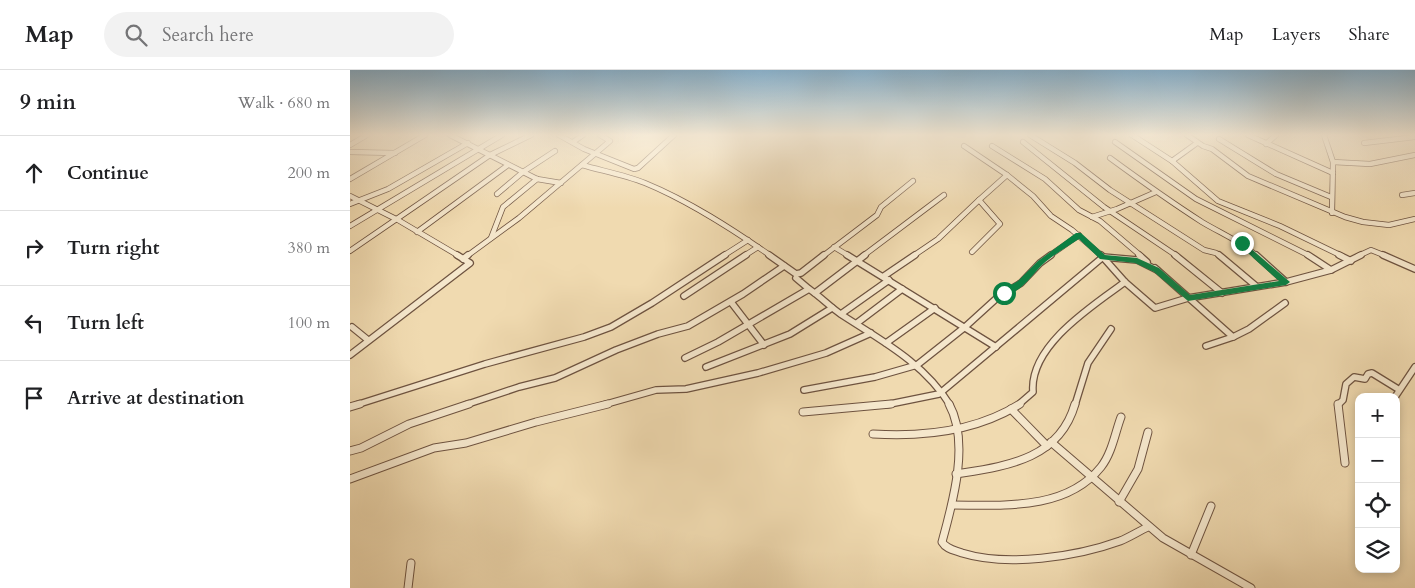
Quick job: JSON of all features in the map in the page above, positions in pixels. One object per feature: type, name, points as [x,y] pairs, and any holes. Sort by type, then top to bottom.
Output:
[{"type":"street","points":[[350,180],[385,159]]},
{"type":"street","points":[[350,204],[388,190],[438,159]]},
{"type":"street","points":[[350,226],[377,209],[407,194],[462,159]]},
{"type":"street","points":[[350,251],[398,220],[484,159]]},
{"type":"street","points":[[498,159],[537,179],[561,183]]},
{"type":"street","points":[[497,194],[523,172],[543,159]]},
{"type":"street","points":[[463,260],[488,242],[589,159]]},
{"type":"street","points":[[609,159],[630,168],[638,168],[648,159]]},
{"type":"street","points":[[984,159],[1007,175],[1043,205],[1051,216],[1079,235],[1103,257],[1125,282],[1156,309],[1188,298],[1286,282],[1331,270],[1374,250],[1415,269]]},
{"type":"street","points":[[1013,159],[1045,179],[1079,210],[1100,221],[1233,336]]},
{"type":"street","points":[[1045,159],[1112,212],[1184,261],[1222,293]]},
{"type":"street","points":[[1066,159],[1204,250],[1216,253],[1256,286]]},
{"type":"street","points":[[1112,159],[1156,192],[1215,230],[1242,243],[1286,282]]},
{"type":"street","points":[[1140,159],[1201,201],[1303,252],[1331,270]]},
{"type":"street","points":[[1169,159],[1218,202],[1280,226],[1351,261]]},
{"type":"street","points":[[1226,159],[1248,176],[1332,213],[1355,220],[1382,224],[1415,220]]},
{"type":"street","points":[[1252,159],[1276,174],[1332,197]]},
{"type":"street","points":[[1301,159],[1333,173]]},
{"type":"street","points":[[1332,213],[1333,162],[1370,164],[1394,159]]},
{"type":"street","points":[[417,232],[508,165]]},
{"type":"street","points":[[582,165],[644,183],[664,192],[748,240],[795,274],[800,274],[877,215],[882,207],[913,181]]},
{"type":"street","points":[[841,314],[938,239],[1007,175]]},
{"type":"street","points":[[488,242],[493,235],[503,207],[537,179]]},
{"type":"street","points":[[1092,217],[1112,212],[1130,202],[1156,192]]},
{"type":"street","points":[[1402,195],[1415,192]]},
{"type":"street","points":[[815,293],[944,195]]},
{"type":"street","points":[[350,196],[398,220],[470,264],[350,355]]},
{"type":"street","points":[[972,252],[1000,224],[979,200]]},
{"type":"street","points":[[804,390],[875,377],[917,365],[965,327],[998,297],[1021,283],[1040,263],[1079,235]]},
{"type":"street","points":[[350,407],[485,364],[584,337],[611,327],[652,303],[748,240]]},
{"type":"street","points":[[684,296],[758,247]]},
{"type":"street","points":[[834,247],[996,347]]},
{"type":"street","points":[[803,412],[880,406],[936,395],[942,392],[1103,257],[1137,260],[1157,270]]},
{"type":"street","points":[[350,451],[369,444],[409,424],[520,387],[550,380],[616,350],[658,334],[688,326],[731,302],[784,266]]},
{"type":"street","points":[[796,278],[832,308],[917,365],[942,392],[953,414],[956,429],[956,474],[952,505],[943,544],[959,553],[987,559],[1022,559],[1068,553],[1117,542],[1148,527]]},
{"type":"street","points":[[873,434],[918,435],[956,429],[1011,409],[1026,400],[1031,395],[1033,389],[1033,376],[1043,357],[1056,340],[1082,314],[1125,282]]},
{"type":"street","points":[[857,323],[902,288]]},
{"type":"street","points":[[685,358],[718,342],[809,289]]},
{"type":"street","points":[[731,302],[764,345]]},
{"type":"street","points":[[1206,346],[1252,327],[1285,303]]},
{"type":"street","points":[[706,367],[790,334],[832,308]]},
{"type":"street","points":[[886,343],[935,308]]},
{"type":"street","points":[[352,327],[368,340]]},
{"type":"street","points":[[956,474],[1016,462],[1049,444],[1061,433],[1069,421],[1086,367],[1111,329]]},
{"type":"street","points":[[350,479],[434,448],[466,443],[536,422],[627,400],[656,390],[686,389],[758,373],[826,353],[871,333]]},
{"type":"street","points":[[1396,393],[1415,367]]},
{"type":"street","points":[[1345,463],[1338,402],[1343,400],[1349,381],[1354,377],[1365,379],[1368,374],[1372,373],[1398,389]]},
{"type":"street","points":[[1011,409],[1049,444],[1091,477],[1148,527],[1191,555],[1251,588]]},
{"type":"street","points":[[952,505],[1046,500],[1078,487],[1101,467],[1121,417]]},
{"type":"street","points":[[1119,502],[1131,484],[1142,461],[1148,432]]},
{"type":"street","points":[[1191,555],[1211,506]]},
{"type":"street","points":[[408,588],[411,563]]},
{"type":"route","points":[[1004,293],[1021,283],[1040,263],[1079,235],[1103,257],[1111,256],[1137,260],[1157,270],[1188,298],[1286,282],[1242,243]]}]
